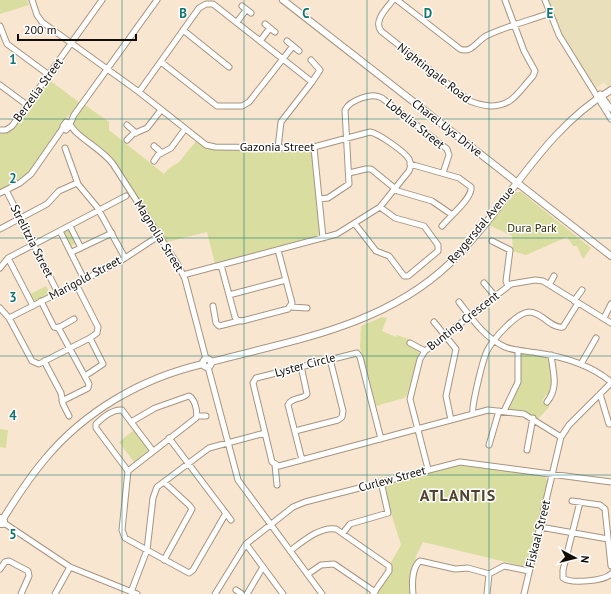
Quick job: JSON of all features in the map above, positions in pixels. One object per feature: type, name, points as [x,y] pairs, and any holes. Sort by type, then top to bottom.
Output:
[{"type":"main road","name":"Charel Uys Drive","points":[[283,0],[611,256]]},
{"type":"main road","name":"Reygersdal Avenue","points":[[2,521],[46,458],[86,420],[112,401],[140,386],[171,373],[336,329],[367,317],[397,302],[425,284],[450,264],[484,225],[554,136],[611,90]]},
{"type":"main road","name":"Reygersdal Avenue","points":[[600,100],[611,94]]},
{"type":"street","name":"Gazonia Street","points":[[32,0],[40,20],[139,92],[201,142],[212,146],[314,148],[367,132],[375,133],[407,157],[410,164]]},
{"type":"street","name":"Berzelia Street","points":[[0,130],[6,130],[11,127],[102,0]]},
{"type":"street","points":[[0,193],[24,180],[31,174],[59,135],[67,127],[74,115],[157,0]]},
{"type":"street","name":"Nightingale Road","points":[[393,0],[378,21],[379,30],[468,100],[481,105],[506,104],[534,75],[534,68],[524,51],[514,26]]},
{"type":"street","points":[[397,0],[463,50],[471,49],[487,36],[550,13]]},
{"type":"street","points":[[505,0],[514,26]]},
{"type":"street","points":[[545,0],[559,35],[592,86],[611,119]]},
{"type":"street","points":[[139,92],[199,8],[205,2],[215,6],[312,82]]},
{"type":"street","points":[[242,6],[251,14]]},
{"type":"street","points":[[236,22],[246,10]]},
{"type":"street","points":[[265,24],[275,32]]},
{"type":"street","points":[[0,26],[4,40],[8,45],[49,74]]},
{"type":"street","points":[[260,41],[270,28]]},
{"type":"street","points":[[183,30],[229,67]]},
{"type":"street","points":[[287,41],[299,51]]},
{"type":"street","points":[[161,62],[216,104],[224,107],[247,104],[293,46]]},
{"type":"street","points":[[278,148],[281,122],[320,70],[311,60]]},
{"type":"street","points":[[0,85],[27,105]]},
{"type":"street","name":"Lobelia Street","points":[[346,138],[344,115],[346,107],[353,102],[372,96],[378,96],[447,149],[449,155],[443,173]]},
{"type":"street","points":[[600,100],[611,109]]},
{"type":"street","points":[[127,140],[136,133],[147,128],[161,110]]},
{"type":"street","points":[[127,125],[136,133]]},
{"type":"street","name":"Magnolia Street","points":[[67,127],[100,151],[114,164],[160,235],[183,275],[238,480],[322,594]]},
{"type":"street","points":[[154,161],[162,153],[171,148],[185,129]]},
{"type":"street","points":[[319,200],[328,198],[346,187],[350,182],[346,138]]},
{"type":"street","points":[[154,146],[162,153]]},
{"type":"street","points":[[65,148],[78,184],[100,210],[125,258]]},
{"type":"street","points":[[314,148],[323,238]]},
{"type":"street","points":[[183,275],[340,233],[380,207],[409,171],[410,164],[462,180],[472,189],[456,212],[451,214],[442,226]]},
{"type":"street","points":[[350,173],[371,169],[396,188],[433,202],[451,214]]},
{"type":"street","points":[[0,229],[47,204],[59,191],[73,184],[78,184]]},
{"type":"street","name":"Strelitzia Street","points":[[6,190],[58,293]]},
{"type":"street","points":[[0,268],[8,258],[126,196]]},
{"type":"street","points":[[355,224],[376,251],[389,256],[404,276],[408,276],[438,251],[438,245],[424,226],[394,218],[380,207]]},
{"type":"street","points":[[70,226],[81,248]]},
{"type":"street","points":[[60,230],[84,279]]},
{"type":"street","points":[[72,252],[112,233]]},
{"type":"street","name":"Marigold Street","points":[[9,318],[125,258],[160,235]]},
{"type":"street","points":[[492,241],[508,248],[510,251],[506,281],[508,286]]},
{"type":"street","points":[[278,250],[292,303],[291,307]]},
{"type":"street","points":[[8,258],[33,306]]},
{"type":"street","points":[[221,265],[235,318],[239,321]]},
{"type":"street","points":[[549,285],[554,276]]},
{"type":"street","points":[[229,295],[286,280]]},
{"type":"street","name":"Bunting Crescent","points":[[428,469],[410,404],[410,394],[420,359],[424,352],[511,284],[535,280],[543,281],[611,323]]},
{"type":"street","points":[[484,283],[495,296]]},
{"type":"street","points":[[0,308],[9,318],[33,362],[39,364],[97,333],[98,327],[76,284]]},
{"type":"street","points":[[472,414],[486,353],[494,340],[520,315],[527,313],[535,313],[557,327],[562,327],[582,290]]},
{"type":"street","points":[[41,301],[53,327],[58,327],[74,319]]},
{"type":"street","points":[[459,302],[480,330],[506,347],[551,355],[581,364],[601,374],[611,383],[566,429],[561,437],[553,474]]},
{"type":"street","points":[[604,318],[611,304]]},
{"type":"street","points":[[214,306],[216,323],[219,326],[291,307],[306,308]]},
{"type":"street","points":[[434,322],[446,335],[456,351],[446,396],[451,420]]},
{"type":"street","points":[[58,327],[89,384],[88,388],[62,401]]},
{"type":"street","points":[[85,376],[103,364],[90,338]]},
{"type":"street","points":[[581,364],[596,338]]},
{"type":"street","points":[[410,344],[424,352]]},
{"type":"street","points":[[489,445],[502,411],[518,382],[518,350]]},
{"type":"street","name":"Lyster Circle","points":[[277,485],[275,465],[272,462],[252,382],[256,378],[354,352],[359,354],[381,439]]},
{"type":"street","points":[[547,402],[553,394],[555,388],[551,355]]},
{"type":"street","points":[[295,431],[338,420],[343,415],[330,359]]},
{"type":"street","points":[[44,361],[61,393],[62,401],[69,416]]},
{"type":"street","points":[[301,366],[308,392],[305,397],[291,401],[288,404],[302,460]]},
{"type":"street","points":[[600,394],[609,424]]},
{"type":"street","points":[[131,422],[155,408],[189,396],[193,399],[197,416]]},
{"type":"street","points":[[153,451],[123,411],[119,409],[104,417],[95,426],[128,471],[123,533],[127,539],[186,572],[192,572],[226,513]]},
{"type":"street","points":[[275,465],[279,466],[488,410],[524,414],[533,418],[561,437]]},
{"type":"street","points":[[128,471],[197,416],[206,416]]},
{"type":"street","points":[[527,450],[533,418]]},
{"type":"street","points":[[131,592],[147,550],[154,494],[157,487],[209,448],[265,433]]},
{"type":"street","points":[[169,438],[231,520]]},
{"type":"street","name":"Curlew Street","points":[[215,594],[246,544],[293,507],[302,503],[428,469],[464,462],[611,482]]},
{"type":"street","name":"Fiskaal Street","points":[[524,594],[553,474]]},
{"type":"street","points":[[164,482],[192,509],[164,560]]},
{"type":"street","points":[[343,534],[350,524],[388,513],[381,482]]},
{"type":"street","points":[[572,501],[600,505],[604,508],[611,566]]},
{"type":"street","points":[[580,502],[563,570],[564,578],[574,582],[606,577],[611,574]]},
{"type":"street","points":[[2,521],[70,567],[137,594]]},
{"type":"street","points":[[540,527],[572,534],[608,539]]},
{"type":"street","points":[[290,551],[311,535],[332,528],[389,566],[389,571],[374,593],[334,564],[321,565],[308,574]]},
{"type":"street","points":[[246,544],[283,594]]},
{"type":"street","points":[[0,569],[5,562],[9,561],[28,571],[29,576],[21,594]]},
{"type":"street","points":[[413,594],[413,578],[417,565],[420,561],[455,569],[471,569],[489,574],[504,566],[529,571]]},
{"type":"street","points":[[55,594],[70,567]]},
{"type":"street","points":[[247,594],[263,567]]},
{"type":"street","points":[[487,594],[489,574]]},
{"type":"street","points":[[236,590],[242,594]]},
{"type":"green space","points":[[0,0],[27,0],[29,5],[0,14]]},
{"type":"green space","points":[[48,79],[80,103],[62,123],[55,138],[30,172],[19,181],[0,190],[0,131],[6,131]]},
{"type":"green space","points":[[85,105],[109,122],[109,130],[164,174],[168,169],[179,162],[197,140],[203,146],[309,150],[312,153],[320,235],[215,264],[207,232],[167,242],[118,167],[75,130],[74,121]]},
{"type":"green space","name":"Dura Park","points":[[516,192],[521,192],[591,248],[583,259],[577,246],[573,246],[567,237],[526,255],[513,251],[512,236],[489,225]]},
{"type":"green space","points":[[69,229],[76,243],[71,246],[64,232]]},
{"type":"green space","points":[[46,286],[50,294],[34,302],[30,294]]},
{"type":"green space","points":[[382,317],[387,318],[382,331],[396,337],[397,335],[408,339],[411,347],[419,352],[407,395],[404,398],[376,406],[360,348],[361,326]]},
{"type":"green space","points":[[521,353],[549,357],[553,388],[551,393],[545,396],[542,402],[549,405],[549,407],[538,419],[527,413],[510,410],[508,408],[520,385]]},
{"type":"green space","points":[[0,429],[8,430],[6,448],[0,447]]},
{"type":"green space","points":[[134,430],[149,450],[134,462],[119,442]]},
{"type":"green space","points":[[462,464],[544,475],[548,482],[527,564],[522,566],[423,542],[416,556],[411,594],[375,594],[391,571],[390,564],[401,545],[390,510],[385,485]]},
{"type":"sand","points":[[548,0],[611,0],[611,88],[609,89],[604,82],[596,88],[563,36]]},
{"type":"district","name":"ATLANTIS","points":[[458,495]]}]
